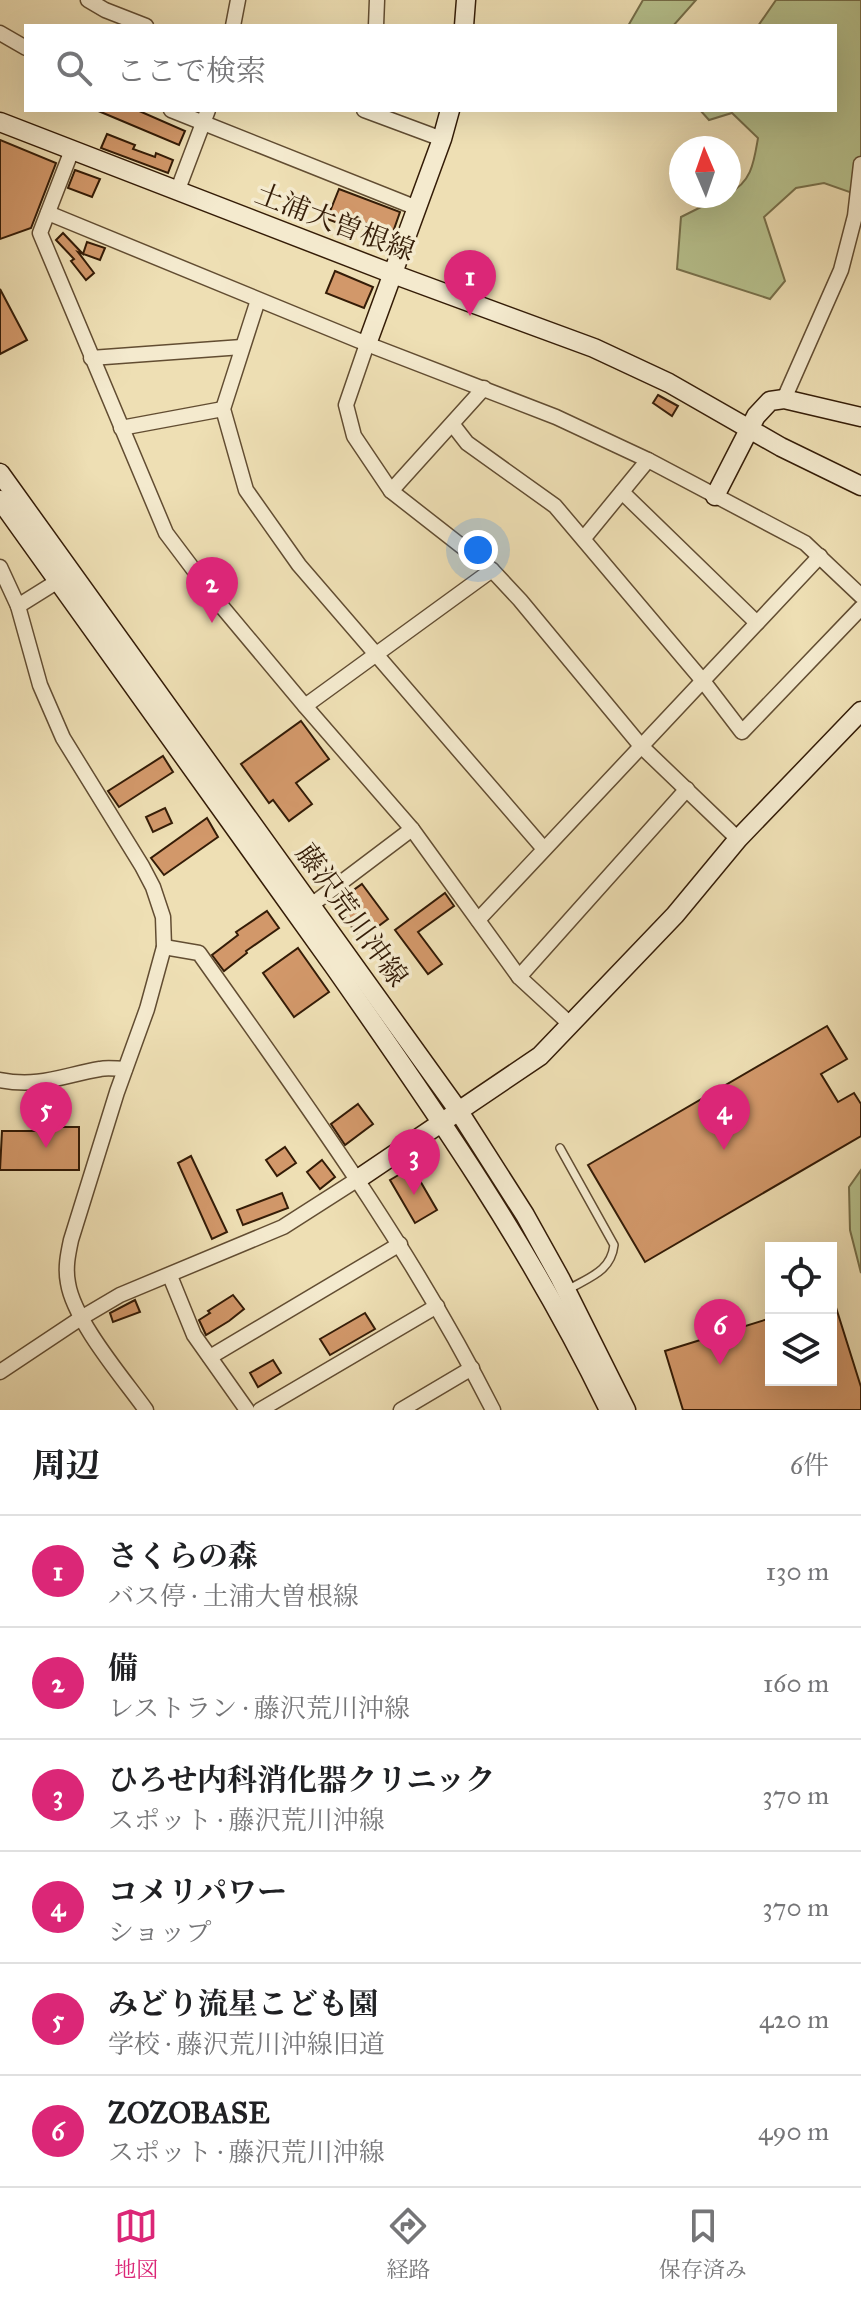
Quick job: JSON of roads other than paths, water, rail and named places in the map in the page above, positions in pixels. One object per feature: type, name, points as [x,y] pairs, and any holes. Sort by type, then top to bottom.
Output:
[{"type":"main road","points":[[464,24],[466,0]]},
{"type":"main road","points":[[367,344],[449,112]]},
{"type":"main road","name":"土浦大曽根線","points":[[0,122],[613,357],[669,383],[781,447],[861,486]]},
{"type":"main road","points":[[715,496],[749,428],[770,401],[784,399],[861,417]]},
{"type":"main road","name":"藤沢荒川沖線","points":[[0,473],[310,906],[450,1116],[569,1329],[609,1410]]},
{"type":"main road","name":"藤沢荒川沖線","points":[[0,500],[283,894],[525,1215],[626,1410]]},
{"type":"main road","points":[[358,1179],[540,1056],[675,915],[738,839],[861,711]]},
{"type":"street","points":[[233,24],[238,0]]},
{"type":"street","points":[[376,24],[377,0]]},
{"type":"street","points":[[93,1],[105,10],[141,24]]},
{"type":"street","points":[[0,33],[24,47]]},
{"type":"street","points":[[183,112],[206,116],[417,208]]},
{"type":"street","points":[[369,112],[442,139]]},
{"type":"street","points":[[180,184],[206,116]]},
{"type":"street","points":[[72,150],[40,233],[166,533],[218,602],[412,829],[519,977],[570,1024]]},
{"type":"street","points":[[784,399],[841,270],[855,216],[861,164]]},
{"type":"street","points":[[48,213],[367,344],[556,417],[648,460],[805,543],[861,596]]},
{"type":"street","points":[[258,300],[223,409],[246,490],[299,565],[544,849]]},
{"type":"street","points":[[367,344],[346,405],[354,436],[391,491],[492,570],[641,746],[738,839]]},
{"type":"street","points":[[91,358],[242,347]]},
{"type":"street","points":[[391,491],[484,388]]},
{"type":"street","points":[[121,428],[223,409]]},
{"type":"street","points":[[453,425],[467,443],[555,506],[703,681],[742,732],[861,608]]},
{"type":"street","points":[[584,538],[648,460]]},
{"type":"street","points":[[622,492],[757,623]]},
{"type":"street","points":[[478,920],[820,556]]},
{"type":"street","points":[[0,567],[18,606],[40,685],[63,738],[153,887],[163,917],[164,947],[147,1009],[71,1240],[67,1265],[68,1285],[81,1318],[146,1410]]},
{"type":"street","points":[[305,706],[492,570]]},
{"type":"street","points":[[18,606],[58,581]]},
{"type":"street","points":[[519,977],[687,789]]},
{"type":"street","points":[[310,906],[412,829]]},
{"type":"street","points":[[164,947],[199,953],[400,1244],[493,1410]]},
{"type":"street","points":[[0,1080],[49,1082],[102,1068],[125,1069]]},
{"type":"street","points":[[0,1372],[120,1295],[283,1227],[358,1179]]},
{"type":"street","points":[[210,1357],[400,1244]]},
{"type":"street","points":[[170,1276],[194,1335],[247,1410]]},
{"type":"street","points":[[260,1410],[437,1306]]},
{"type":"street","points":[[401,1410],[472,1368]]},
{"type":"lane","points":[[560,1148],[614,1245],[612,1257],[604,1269],[566,1291]]},
{"type":"place","name":"さくらの森","points":[[470,316]]},
{"type":"place","name":"備","points":[[212,623]]},
{"type":"place","name":"みどり流星こども園","points":[[46,1148]]},
{"type":"place","name":"コメリパワー","points":[[724,1150]]},
{"type":"place","name":"ひろせ内科消化器クリニック","points":[[414,1195]]},
{"type":"place","name":"ZOZOBASE","points":[[720,1365]]}]
